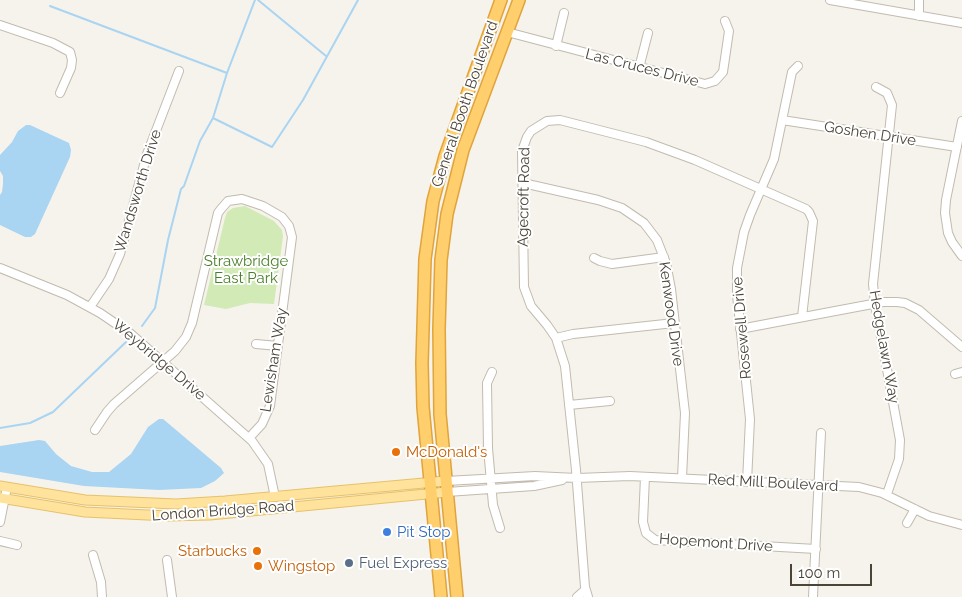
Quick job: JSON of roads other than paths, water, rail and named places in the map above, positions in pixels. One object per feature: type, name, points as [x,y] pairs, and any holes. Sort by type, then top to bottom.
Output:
[{"type":"highway","name":"General Booth Boulevard","points":[[441,597],[423,407],[423,284],[433,201],[445,156],[501,0]]},
{"type":"highway","name":"General Booth Boulevard","points":[[457,597],[440,414],[439,329],[441,260],[455,179],[463,150],[519,0]]},
{"type":"main road","name":"London Bridge Road","points":[[3,486],[55,496],[138,503],[200,503],[275,496],[430,488]]},
{"type":"main road","name":"London Bridge Road","points":[[2,498],[84,512],[168,516],[210,514],[446,486]]},
{"type":"street","points":[[830,0],[857,3],[962,23]]},
{"type":"street","points":[[918,16],[919,0]]},
{"type":"street","points":[[556,46],[564,13]]},
{"type":"street","name":"Las Cruces Drive","points":[[507,32],[699,84],[715,81],[721,75],[729,31],[725,21]]},
{"type":"street","points":[[0,25],[53,43],[70,52],[71,68],[60,92]]},
{"type":"street","points":[[639,68],[648,33]]},
{"type":"street","name":"Rosewell Drive","points":[[747,482],[750,419],[737,295],[738,261],[744,232],[774,160],[786,93],[792,72],[798,66]]},
{"type":"street","name":"Wandsworth Drive","points":[[90,307],[109,278],[120,254],[147,154],[179,71]]},
{"type":"street","name":"Hedgelawn Way","points":[[876,87],[884,90],[890,98],[892,105],[873,284],[900,440],[899,459],[887,494]]},
{"type":"street","name":"Agecroft Road","points":[[587,593],[565,366],[556,338],[531,306],[524,291],[522,275],[522,151],[531,131],[547,121],[560,120],[665,148],[802,207],[812,216],[812,234],[802,317]]},
{"type":"street","name":"Goshen Drive","points":[[782,120],[957,147]]},
{"type":"street","points":[[962,121],[946,200],[946,224],[952,242],[962,256]]},
{"type":"street","name":"Kenwood Drive","points":[[523,183],[598,200],[630,212],[651,231],[664,257],[671,289],[685,413],[682,478]]},
{"type":"street","name":"Lewisham Way","points":[[163,362],[181,344],[189,330],[218,213],[224,205],[238,198],[263,206],[282,216],[289,226],[292,238],[270,406],[262,424],[250,438]]},
{"type":"street","points":[[594,258],[612,264],[664,257]]},
{"type":"street","name":"Weybridge Drive","points":[[0,268],[48,287],[90,307],[116,323],[250,438],[268,464],[275,496]]},
{"type":"street","points":[[740,329],[875,304],[897,302],[912,306],[962,347]]},
{"type":"street","points":[[556,338],[573,334],[674,323]]},
{"type":"street","points":[[256,344],[278,346]]},
{"type":"street","points":[[95,430],[114,404],[163,362]]},
{"type":"street","points":[[492,372],[487,383],[488,448],[493,505],[500,528]]},
{"type":"street","points":[[569,404],[610,401]]},
{"type":"street","points":[[813,597],[821,432]]},
{"type":"street","name":"Red Mill Boulevard","points":[[446,486],[490,478],[534,476],[682,478],[859,487],[887,494],[942,521],[962,525]]},
{"type":"street","name":"Hopemont Drive","points":[[645,477],[643,522],[646,533],[655,540],[816,549]]},
{"type":"street","name":"Red Mill Boulevard","points":[[446,486],[491,488],[534,486],[577,478]]},
{"type":"street","points":[[0,522],[3,486]]},
{"type":"street","points":[[907,523],[915,509]]},
{"type":"street","points":[[0,541],[17,545]]},
{"type":"street","points":[[92,555],[101,582],[102,597]]},
{"type":"street","points":[[167,560],[172,597]]},
{"type":"street","points":[[577,597],[587,593]]},
{"type":"water","points":[[26,125],[30,125],[69,143],[71,150],[70,157],[35,234],[31,237],[25,237],[0,225],[0,195],[2,192],[3,176],[0,171],[0,155],[12,142],[18,131]]},
{"type":"water","points":[[159,419],[163,419],[221,468],[224,473],[215,481],[201,488],[159,490],[84,486],[0,472],[0,446],[39,440],[45,441],[56,454],[71,466],[92,472],[109,472],[131,454],[148,427]]},
{"type":"waterway","points":[[142,326],[155,308],[168,240],[181,189],[184,186],[200,141],[213,118],[227,73],[255,0]]},
{"type":"waterway","points":[[258,0],[326,56]]},
{"type":"waterway","points":[[213,118],[272,147],[303,100],[358,0]]},
{"type":"waterway","points":[[50,6],[227,73]]},
{"type":"waterway","points":[[0,428],[30,423],[53,412],[126,342]]},
{"type":"place","name":"McDonald's","points":[[396,452]]},
{"type":"place","name":"Pit Stop","points":[[387,532]]},
{"type":"place","name":"Starbucks","points":[[257,551]]},
{"type":"place","name":"Fuel Express","points":[[349,563]]},
{"type":"place","name":"Wingstop","points":[[258,566]]},
{"type":"park label","name":"Strawbridge East Park","points":[[246,270]]}]
